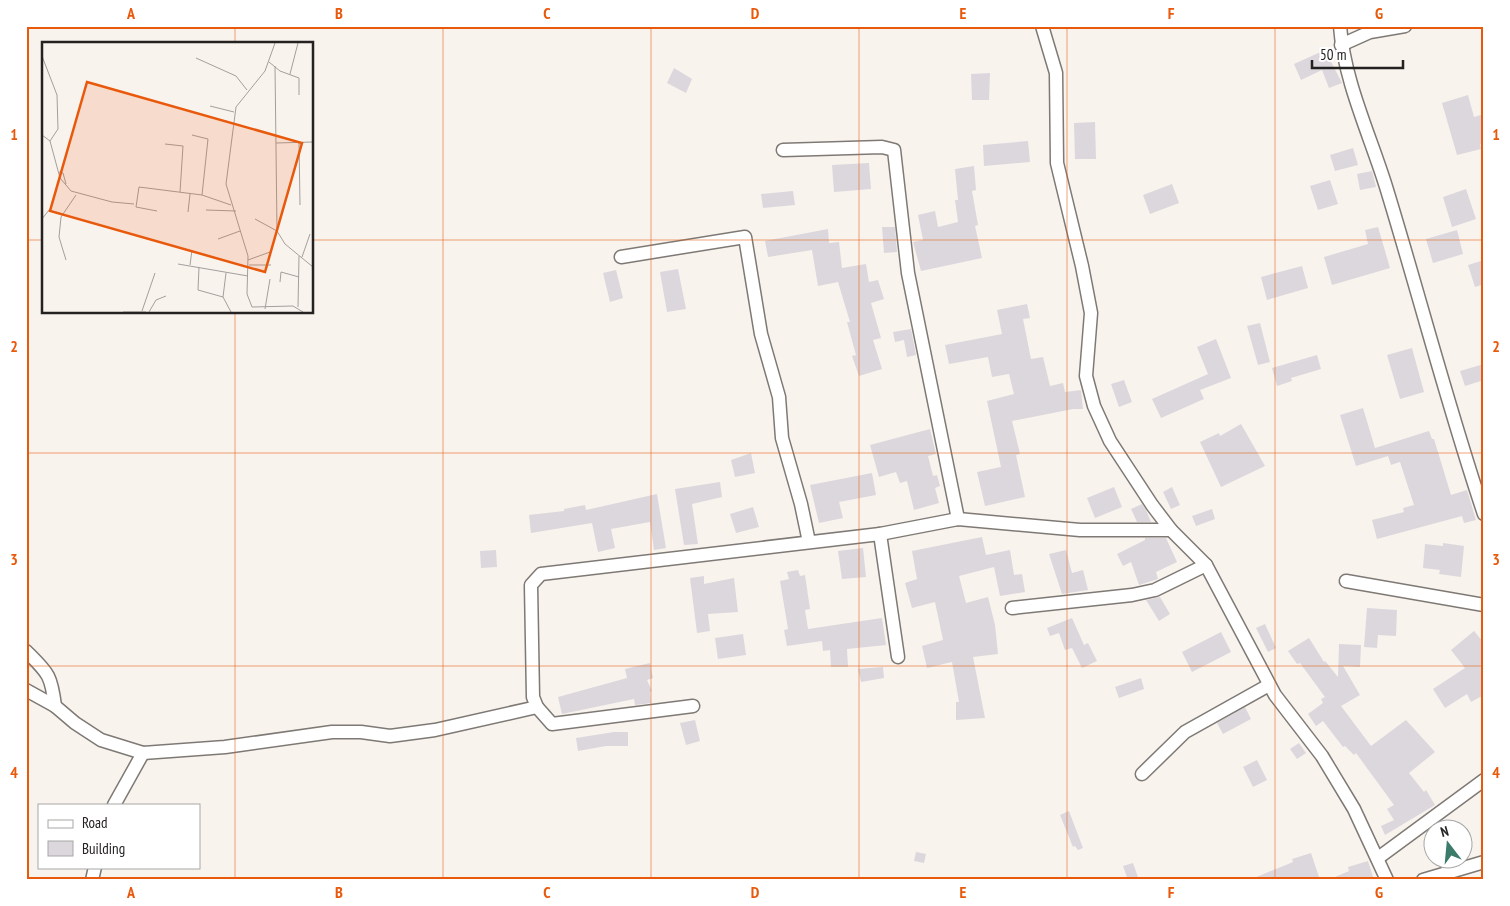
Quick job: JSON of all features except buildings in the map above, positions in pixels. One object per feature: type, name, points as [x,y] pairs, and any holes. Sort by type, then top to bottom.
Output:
[{"type":"street","points":[[1042,26],[1056,74],[1057,163],[1082,266],[1091,314],[1086,376],[1094,406],[1110,441],[1147,499],[1171,530],[1206,565],[1275,696],[1322,756],[1354,809],[1387,880]]},
{"type":"street","points":[[1340,26],[1341,45],[1413,275],[1437,369],[1484,514]]},
{"type":"street","points":[[1341,45],[1370,32],[1405,26]]},
{"type":"street","points":[[783,150],[882,147],[894,150],[908,273],[958,520]]},
{"type":"street","points":[[621,258],[745,237],[762,334],[779,397],[782,438],[801,504],[809,542]]},
{"type":"street","points":[[693,706],[552,724],[537,707],[533,697],[531,584],[541,574],[880,534],[958,520],[1080,530],[1171,530]]},
{"type":"street","points":[[880,534],[898,657]]},
{"type":"street","points":[[1012,608],[1132,595],[1155,590],[1206,565]]},
{"type":"street","points":[[1346,581],[1484,605]]},
{"type":"street","points":[[26,651],[46,670],[52,680],[55,706]]},
{"type":"street","points":[[1142,774],[1186,732],[1269,685]]},
{"type":"street","points":[[26,690],[55,706],[75,723],[101,740],[143,753],[225,746],[332,732],[361,732],[390,736],[435,730],[537,707]]},
{"type":"street","points":[[115,804],[143,753]]},
{"type":"street","points":[[1378,858],[1484,780]]},
{"type":"street","points":[[1423,880],[1484,862]]}]
